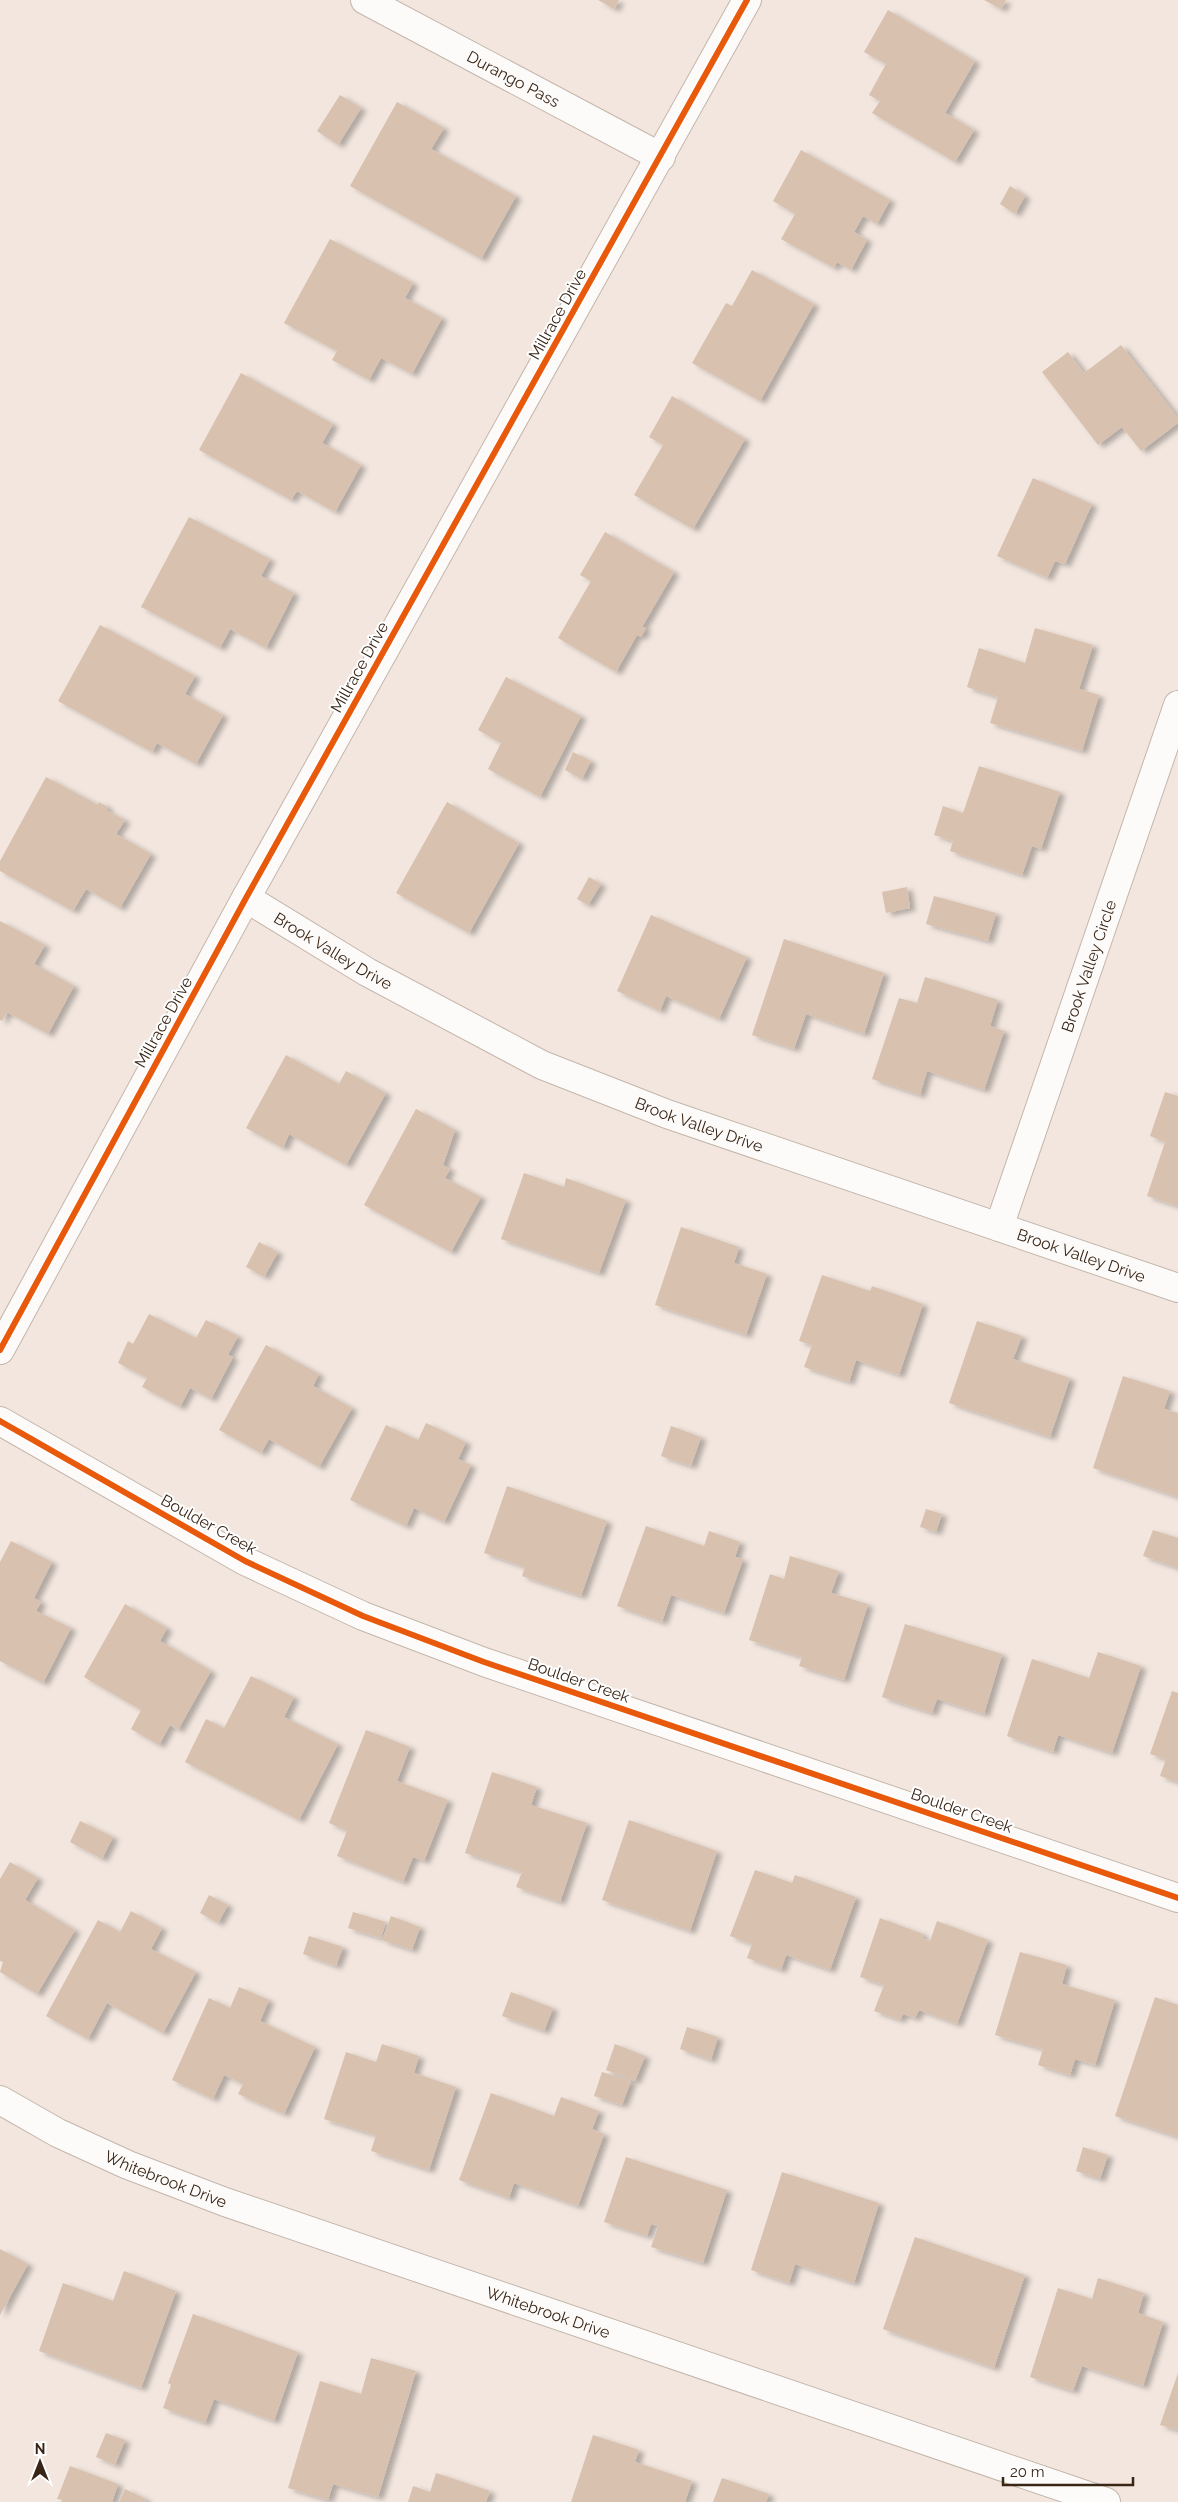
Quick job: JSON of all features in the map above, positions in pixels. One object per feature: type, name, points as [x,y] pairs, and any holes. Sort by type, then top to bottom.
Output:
[{"type":"street","name":"Durango Pass","points":[[365,0],[660,157]]},
{"type":"street","name":"Millrace Drive","points":[[0,1350],[246,898],[747,0]]},
{"type":"street","name":"Brook Valley Circle","points":[[999,1227],[1178,705]]},
{"type":"street","name":"Brook Valley Drive","points":[[246,898],[367,972],[542,1065],[667,1114],[1178,1288]]},
{"type":"street","name":"Boulder Creek","points":[[0,1421],[244,1561],[363,1616],[484,1662],[1178,1898]]},
{"type":"street","name":"Whitebrook Drive","points":[[0,2100],[58,2133],[128,2165],[224,2202],[1106,2502]]},
{"type":"building","points":[[598,0],[619,0],[614,9]]},
{"type":"building","points":[[984,0],[1006,0],[1001,9]]},
{"type":"building","points":[[888,10],[975,61],[945,113],[974,130],[955,162],[872,113],[880,101],[869,95],[886,64],[864,52]]},
{"type":"building","points":[[340,95],[361,108],[338,145],[317,131]]},
{"type":"building","points":[[397,102],[444,128],[431,149],[516,196],[481,259],[350,186]]},
{"type":"building","points":[[801,150],[890,200],[877,224],[863,216],[854,232],[867,240],[851,270],[837,262],[834,268],[781,239],[795,214],[773,201]]},
{"type":"building","points":[[1010,186],[1025,196],[1015,214],[1000,204]]},
{"type":"building","points":[[330,239],[413,283],[405,298],[442,318],[412,374],[381,358],[369,380],[332,360],[337,351],[284,323]]},
{"type":"building","points":[[752,270],[814,304],[760,401],[692,363],[726,303],[732,306]]},
{"type":"building","points":[[1121,345],[1178,418],[1178,423],[1141,451],[1122,427],[1098,445],[1042,372],[1068,352],[1084,373]]},
{"type":"building","points":[[241,373],[333,424],[322,443],[361,465],[335,512],[297,491],[291,500],[199,450]]},
{"type":"building","points":[[672,396],[745,439],[693,529],[634,495],[663,445],[649,437]]},
{"type":"building","points":[[1033,478],[1092,504],[1065,564],[1055,561],[1047,578],[997,556]]},
{"type":"building","points":[[189,517],[270,559],[261,576],[294,593],[266,648],[230,629],[220,648],[141,607]]},
{"type":"building","points":[[605,532],[674,572],[642,627],[646,628],[641,637],[637,635],[616,672],[558,638],[591,581],[580,575]]},
{"type":"building","points":[[100,625],[195,676],[185,694],[223,715],[196,764],[157,743],[152,752],[58,701]]},
{"type":"building","points":[[1035,628],[1093,645],[1079,689],[1099,695],[1082,751],[990,723],[998,697],[967,687],[979,648],[1025,663]]},
{"type":"building","points":[[506,677],[581,716],[540,797],[488,769],[501,743],[478,730]]},
{"type":"building","points":[[573,752],[591,761],[582,779],[565,770]]},
{"type":"building","points":[[979,766],[1060,792],[1041,849],[1032,846],[1022,875],[950,851],[953,841],[934,835],[943,806],[963,813]]},
{"type":"building","points":[[46,777],[98,805],[99,802],[108,807],[106,810],[125,820],[116,834],[151,854],[120,908],[86,889],[73,911],[0,871],[0,861]]},
{"type":"building","points":[[447,802],[519,843],[469,933],[396,893]]},
{"type":"building","points":[[589,877],[601,884],[588,905],[577,899]]},
{"type":"building","points":[[907,887],[910,908],[886,913],[882,892]]},
{"type":"building","points":[[934,896],[996,913],[988,941],[926,924]]},
{"type":"building","points":[[651,915],[747,957],[719,1019],[666,996],[660,1011],[617,991]]},
{"type":"building","points":[[0,921],[45,945],[34,964],[74,986],[48,1034],[7,1012],[2,1021],[0,1020]]},
{"type":"building","points":[[784,939],[884,973],[864,1034],[806,1014],[794,1049],[752,1035]]},
{"type":"building","points":[[925,977],[998,1000],[990,1026],[1004,1031],[984,1090],[927,1071],[920,1095],[872,1079],[899,998],[917,1003]]},
{"type":"building","points":[[286,1055],[339,1084],[346,1071],[386,1093],[346,1165],[289,1134],[283,1148],[246,1128]]},
{"type":"building","points":[[1165,1092],[1178,1096],[1178,1206],[1147,1196],[1165,1142],[1150,1136]]},
{"type":"building","points":[[416,1109],[455,1130],[443,1165],[450,1169],[445,1178],[481,1197],[451,1252],[364,1205]]},
{"type":"building","points":[[524,1173],[564,1187],[566,1178],[626,1200],[599,1273],[501,1239]]},
{"type":"building","points":[[681,1227],[739,1247],[734,1263],[767,1274],[746,1335],[655,1305]]},
{"type":"building","points":[[259,1242],[278,1252],[264,1277],[246,1267]]},
{"type":"building","points":[[822,1275],[870,1291],[872,1286],[923,1304],[899,1375],[856,1360],[849,1382],[804,1367],[812,1345],[799,1341]]},
{"type":"building","points":[[149,1314],[196,1338],[206,1320],[238,1336],[228,1355],[233,1357],[211,1399],[190,1388],[180,1407],[142,1387],[147,1378],[118,1363],[128,1341],[133,1344]]},
{"type":"building","points":[[977,1321],[1022,1336],[1013,1359],[1070,1378],[1050,1437],[949,1403]]},
{"type":"building","points":[[266,1345],[319,1374],[313,1386],[352,1408],[319,1467],[269,1439],[261,1453],[219,1430]]},
{"type":"building","points":[[1123,1376],[1170,1391],[1164,1409],[1178,1413],[1178,1497],[1093,1468]]},
{"type":"building","points":[[426,1423],[466,1442],[458,1459],[471,1465],[444,1522],[414,1508],[406,1526],[350,1500],[386,1425],[418,1440]]},
{"type":"building","points":[[671,1426],[701,1437],[691,1466],[661,1456]]},
{"type":"building","points":[[507,1486],[607,1521],[581,1596],[522,1576],[525,1567],[484,1553]]},
{"type":"building","points":[[926,1509],[942,1514],[936,1532],[920,1527]]},
{"type":"building","points":[[646,1526],[704,1546],[709,1531],[740,1542],[735,1557],[743,1559],[724,1613],[671,1595],[662,1622],[617,1606]]},
{"type":"building","points":[[1153,1530],[1178,1538],[1178,1568],[1143,1556]]},
{"type":"building","points":[[11,1541],[52,1562],[34,1598],[41,1602],[36,1611],[71,1628],[43,1683],[0,1661],[0,1562]]},
{"type":"building","points":[[790,1556],[839,1571],[831,1593],[868,1604],[844,1680],[799,1666],[802,1657],[749,1640],[770,1574],[784,1579]]},
{"type":"building","points":[[125,1604],[167,1628],[160,1641],[211,1671],[178,1730],[170,1725],[159,1745],[131,1729],[141,1710],[84,1677]]},
{"type":"building","points":[[905,1624],[1002,1654],[984,1714],[937,1699],[932,1713],[882,1697]]},
{"type":"building","points":[[1098,1652],[1141,1666],[1112,1753],[1058,1735],[1053,1752],[1007,1736],[1032,1659],[1089,1678]]},
{"type":"building","points":[[251,1676],[294,1697],[284,1717],[338,1744],[299,1820],[185,1762],[206,1719],[224,1728]]},
{"type":"building","points":[[1172,1691],[1178,1693],[1178,1782],[1160,1776],[1166,1759],[1150,1754]]},
{"type":"building","points":[[366,1730],[410,1747],[397,1781],[448,1800],[424,1861],[413,1857],[403,1882],[337,1856],[347,1831],[329,1823]]},
{"type":"building","points":[[492,1772],[537,1787],[531,1805],[587,1823],[560,1902],[516,1887],[522,1872],[465,1853]]},
{"type":"building","points":[[629,1820],[717,1851],[690,1931],[602,1900]]},
{"type":"building","points":[[80,1821],[113,1837],[102,1859],[70,1842]]},
{"type":"building","points":[[10,1862],[38,1878],[25,1900],[75,1930],[37,1994],[0,1972],[3,1962],[0,1961],[0,1879]]},
{"type":"building","points":[[755,1870],[792,1883],[795,1875],[856,1897],[830,1970],[786,1955],[781,1970],[747,1958],[752,1944],[730,1936]]},
{"type":"building","points":[[209,1895],[228,1905],[218,1923],[200,1913]]},
{"type":"building","points":[[131,1911],[162,1928],[151,1949],[196,1972],[163,2033],[107,2003],[88,2039],[46,2016],[98,1920],[120,1932]]},
{"type":"building","points":[[353,1912],[386,1922],[381,1938],[348,1928]]},
{"type":"building","points":[[391,1916],[420,1927],[412,1950],[382,1940]]},
{"type":"building","points":[[880,1918],[923,1934],[922,1938],[930,1941],[937,1921],[988,1940],[957,2024],[919,2010],[915,2018],[903,2014],[900,2020],[874,2011],[884,1985],[860,1977]]},
{"type":"building","points":[[309,1936],[343,1947],[336,1966],[303,1954]]},
{"type":"building","points":[[1020,1952],[1067,1965],[1062,1984],[1115,2000],[1095,2065],[1075,2059],[1070,2075],[1038,2065],[1043,2049],[995,2035]]},
{"type":"building","points":[[239,1987],[269,2000],[260,2021],[315,2047],[284,2114],[238,2094],[243,2084],[224,2075],[213,2099],[172,2080],[209,1998],[230,2008]]},
{"type":"building","points":[[511,1992],[553,2008],[544,2031],[502,2016]]},
{"type":"building","points":[[1155,1997],[1178,2005],[1178,2137],[1115,2116]]},
{"type":"building","points":[[687,2027],[718,2037],[711,2060],[680,2049]]},
{"type":"building","points":[[382,2044],[419,2056],[414,2073],[456,2087],[429,2170],[371,2151],[376,2135],[324,2119],[346,2052],[376,2062]]},
{"type":"building","points":[[615,2044],[645,2056],[635,2081],[606,2070]]},
{"type":"building","points":[[602,2072],[631,2081],[622,2105],[594,2096]]},
{"type":"building","points":[[491,2093],[554,2116],[561,2097],[599,2111],[592,2129],[604,2134],[578,2206],[514,2183],[509,2198],[459,2180]]},
{"type":"building","points":[[1083,2147],[1108,2155],[1100,2179],[1076,2171]]},
{"type":"building","points":[[626,2157],[727,2190],[703,2263],[651,2247],[658,2226],[651,2224],[647,2236],[604,2222]]},
{"type":"building","points":[[782,2172],[879,2203],[854,2283],[795,2264],[789,2283],[751,2270]]},
{"type":"building","points":[[915,2237],[1025,2275],[994,2368],[883,2329]]},
{"type":"building","points":[[0,2249],[28,2264],[0,2315]]},
{"type":"building","points":[[124,2271],[176,2291],[141,2388],[39,2351],[63,2283],[113,2301]]},
{"type":"building","points":[[1098,2278],[1144,2293],[1138,2313],[1163,2322],[1143,2386],[1082,2366],[1073,2391],[1030,2377],[1058,2288],[1092,2299]]},
{"type":"building","points":[[193,2314],[298,2352],[274,2421],[214,2399],[205,2423],[163,2408],[171,2385],[168,2383]]},
{"type":"building","points":[[371,2358],[416,2371],[378,2497],[333,2484],[328,2500],[288,2488],[320,2381],[361,2394]]},
{"type":"building","points":[[1178,2373],[1178,2430],[1160,2425]]},
{"type":"building","points":[[106,2433],[125,2440],[115,2465],[96,2457]]},
{"type":"building","points":[[593,2435],[639,2450],[635,2462],[692,2481],[685,2502],[571,2502]]},
{"type":"building","points":[[70,2466],[118,2484],[112,2502],[61,2502],[62,2500],[57,2499]]},
{"type":"building","points":[[436,2473],[490,2491],[486,2502],[408,2502],[413,2486],[430,2492]]},
{"type":"building","points":[[722,2478],[769,2494],[766,2502],[713,2502]]},
{"type":"building","points":[[125,2489],[146,2499],[145,2502],[119,2502]]},
{"type":"cycle path","points":[[0,1350],[246,898],[747,0]]},
{"type":"cycle path","points":[[0,1421],[245,1561],[363,1616],[484,1662],[1178,1898]]}]
